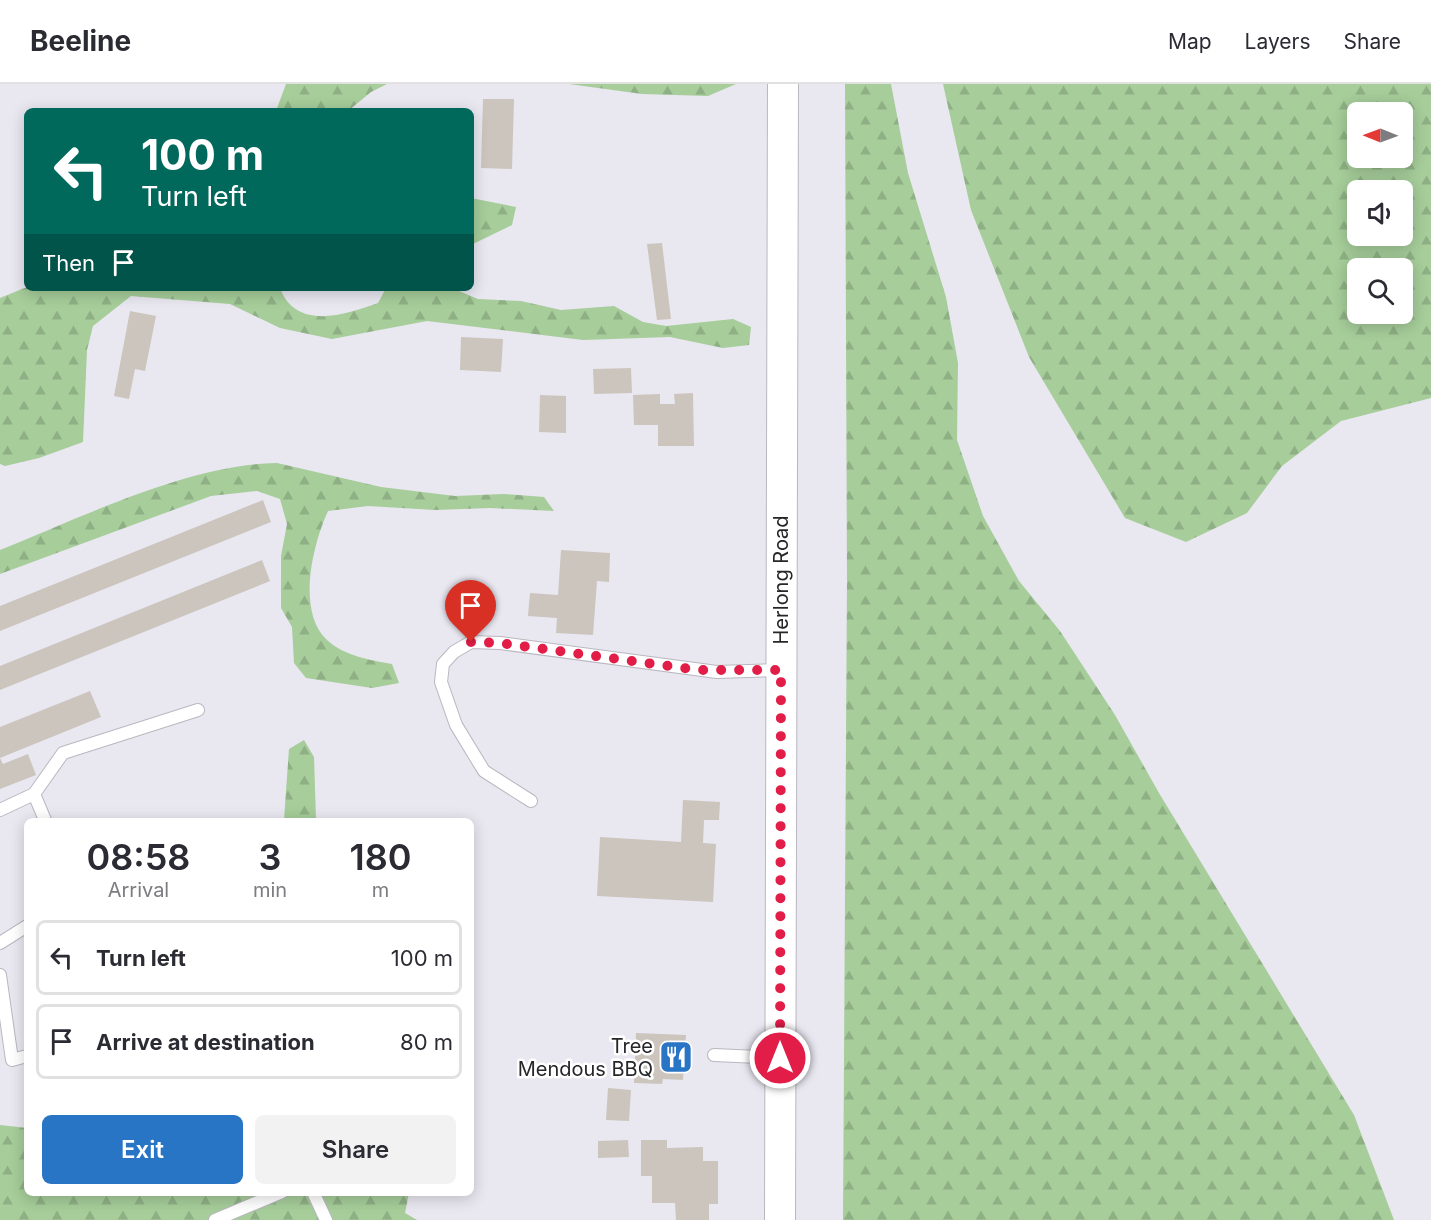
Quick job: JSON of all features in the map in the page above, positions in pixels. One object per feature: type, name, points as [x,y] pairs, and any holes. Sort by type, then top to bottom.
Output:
[{"type":"street","name":"Herlong Road","points":[[780,1220],[783,84]]},
{"type":"lane","points":[[531,801],[484,771],[456,725],[441,682],[443,664],[454,652],[471,642],[500,643],[717,672],[781,670]]},
{"type":"lane","points":[[0,810],[34,794],[63,753],[198,710]]},
{"type":"lane","points":[[34,794],[44,818]]},
{"type":"lane","points":[[0,943],[24,928]]},
{"type":"lane","points":[[0,975],[6,1058],[24,1056]]},
{"type":"lane","points":[[714,1055],[780,1058]]},
{"type":"lane","points":[[215,1220],[272,1196]]},
{"type":"lane","points":[[316,1196],[326,1220]]},
{"type":"green space","points":[[286,84],[387,84],[371,92],[352,108],[277,108]]},
{"type":"green space","points":[[569,84],[736,84],[708,96],[642,94]]},
{"type":"green space","points":[[845,84],[891,84],[908,173],[946,297],[958,363],[957,440],[983,516],[1019,581],[1060,631],[1115,715],[1159,793],[1354,1115],[1394,1220],[843,1220],[847,580]]},
{"type":"green space","points":[[943,84],[1431,84],[1431,398],[1341,421],[1282,466],[1247,513],[1186,542],[1125,518],[1029,357],[971,210]]},
{"type":"green space","points":[[474,199],[516,207],[512,225],[474,244]]},
{"type":"green space","points":[[24,288],[24,291],[282,291],[287,301],[297,310],[309,315],[323,316],[351,312],[378,303],[384,291],[459,291],[478,299],[521,301],[561,310],[614,306],[643,322],[666,326],[733,319],[751,327],[749,345],[723,348],[670,337],[583,340],[427,321],[332,339],[280,328],[230,304],[131,296],[93,326],[87,350],[83,442],[39,458],[5,466],[0,464],[0,298]]},
{"type":"green space","points":[[277,463],[381,487],[455,496],[504,494],[544,497],[554,511],[490,508],[435,510],[368,506],[328,511],[317,541],[310,577],[312,612],[327,640],[341,650],[392,664],[399,683],[372,688],[306,678],[294,663],[292,627],[281,608],[281,556],[287,524],[280,499],[257,491],[211,496],[0,574],[0,550],[101,508],[136,494],[208,472]]},
{"type":"green space","points":[[304,740],[314,757],[316,818],[284,818],[289,749]]},
{"type":"green space","points":[[0,1125],[24,1128],[24,1196],[408,1196],[405,1213],[417,1220],[0,1220]]},
{"type":"building","points":[[483,99],[514,99],[512,169],[481,168]]},
{"type":"building","points":[[662,243],[671,319],[657,320],[647,244]]},
{"type":"building","points":[[130,311],[156,316],[145,371],[135,369],[129,399],[114,396]]},
{"type":"building","points":[[461,337],[503,339],[501,372],[460,370]]},
{"type":"building","points":[[631,368],[632,393],[594,394],[593,369]]},
{"type":"building","points":[[693,393],[694,446],[658,446],[658,425],[634,425],[633,395],[660,394],[660,404],[675,404],[674,394]]},
{"type":"building","points":[[540,395],[566,396],[566,433],[539,432]]},
{"type":"building","points":[[263,500],[271,522],[0,631],[0,606]]},
{"type":"building","points":[[561,550],[610,553],[609,582],[597,581],[593,635],[556,633],[557,618],[528,616],[530,593],[558,595]]},
{"type":"building","points":[[262,560],[270,581],[0,690],[0,666]]},
{"type":"building","points":[[90,691],[101,717],[0,758],[0,727]]},
{"type":"building","points":[[28,754],[36,775],[0,789],[0,758],[3,764]]},
{"type":"building","points":[[683,800],[720,802],[719,820],[704,820],[703,843],[716,844],[713,902],[597,896],[600,837],[681,842]]},
{"type":"building","points":[[636,1033],[686,1035],[685,1050],[691,1050],[691,1066],[684,1066],[683,1080],[663,1079],[662,1084],[634,1083]]},
{"type":"building","points":[[608,1088],[631,1090],[629,1121],[606,1120]]},
{"type":"building","points":[[628,1140],[629,1157],[598,1158],[598,1141]]},
{"type":"building","points":[[641,1140],[667,1140],[667,1148],[703,1147],[703,1161],[718,1161],[718,1204],[709,1204],[709,1220],[676,1220],[675,1203],[652,1203],[652,1176],[641,1176]]},
{"type":"place","name":"Tree Mendous BBQ","points":[[676,1057]]},
{"type":"route","points":[[471,642],[500,643],[659,667],[717,672],[781,670],[780,1058]]}]
